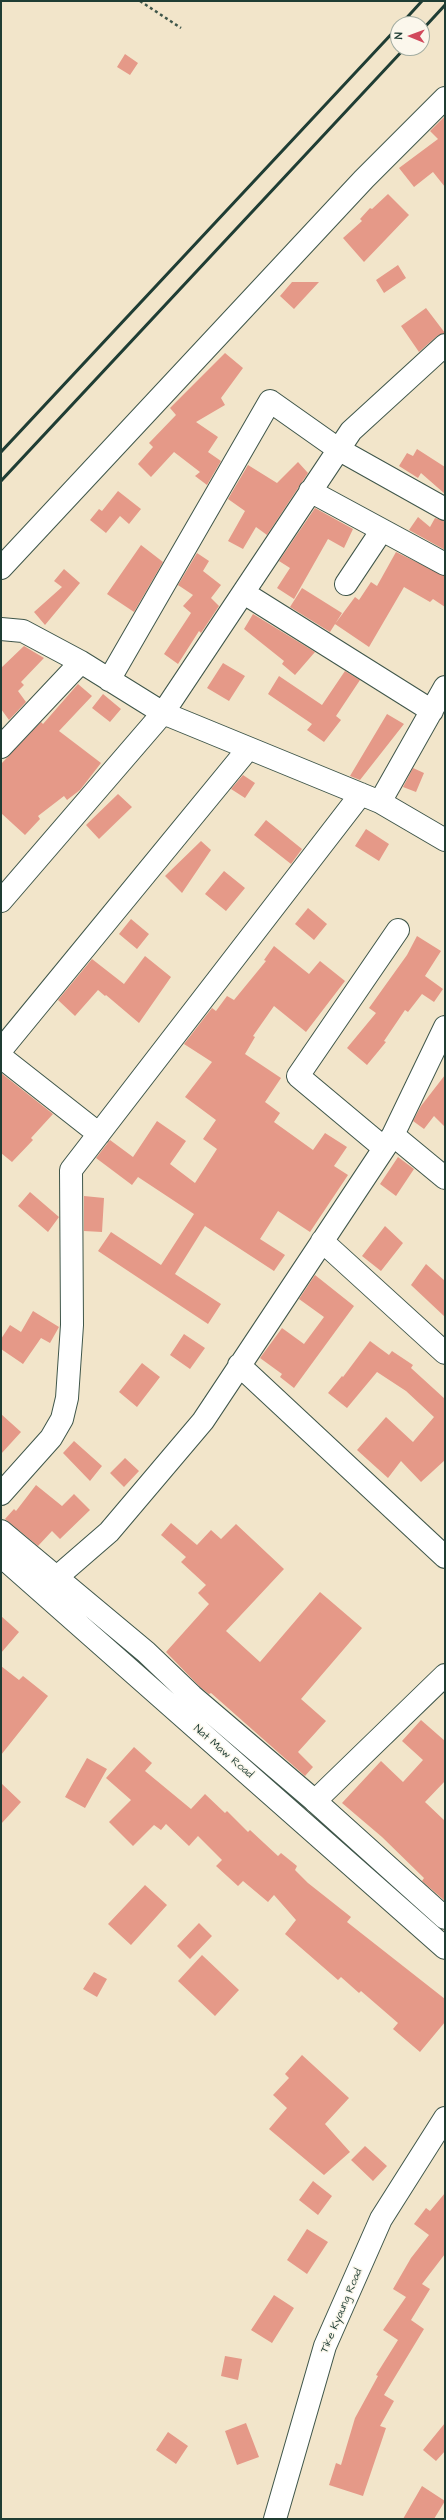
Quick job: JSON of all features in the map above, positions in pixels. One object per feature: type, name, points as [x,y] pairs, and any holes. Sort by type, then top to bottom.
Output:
[{"type":"street","points":[[1,568],[359,185],[445,98]]},
{"type":"street","points":[[1,901],[163,713],[351,431],[445,345]]},
{"type":"street","points":[[109,680],[270,401],[338,449],[445,509]]},
{"type":"street","points":[[310,491],[445,564]]},
{"type":"street","points":[[346,584],[382,530]]},
{"type":"street","points":[[244,593],[432,710]]},
{"type":"street","points":[[1,629],[23,631],[81,662],[163,713],[371,798],[445,840]]},
{"type":"street","points":[[1,747],[81,662]]},
{"type":"street","points":[[1,1494],[51,1438],[62,1419],[67,1398],[72,1326],[71,1170],[371,798],[432,710],[445,687]]},
{"type":"street","points":[[1,1050],[248,749]]},
{"type":"street","points":[[398,930],[298,1076],[388,1142],[445,1178]]},
{"type":"street","points":[[51,1586],[109,1532],[202,1421],[388,1142],[445,1027]]},
{"type":"street","points":[[1,1057],[99,1134]]},
{"type":"street","points":[[322,1240],[445,1353]]},
{"type":"street","points":[[240,1365],[445,1557]]},
{"type":"street","name":"Nat Maw Road","points":[[1,1531],[51,1586],[445,1948]]},
{"type":"street","name":"Nat Maw Road","points":[[1,1556],[51,1586],[146,1652],[192,1696],[315,1800],[445,1918]]},
{"type":"street","points":[[315,1800],[445,1675]]},
{"type":"street","name":"Tike Kyaung Road","points":[[275,2519],[325,2346],[381,2219],[445,2118]]},
{"type":"path","points":[[140,1],[181,28]]},
{"type":"building","points":[[125,54],[138,63],[130,75],[117,67]]},
{"type":"building","points":[[445,116],[445,187],[433,172],[414,187],[399,168],[438,139],[430,131]]},
{"type":"building","points":[[388,194],[409,215],[364,262],[343,238],[362,221],[360,219],[370,208],[372,209]]},
{"type":"building","points":[[398,265],[406,278],[384,293],[376,280]]},
{"type":"building","points":[[292,282],[319,282],[294,309],[280,296]]},
{"type":"building","points":[[426,308],[445,333],[437,336],[419,352],[401,326]]},
{"type":"building","points":[[225,353],[243,368],[221,398],[225,405],[196,422],[218,437],[208,452],[221,461],[207,485],[195,476],[200,472],[174,452],[151,477],[138,464],[153,447],[149,443],[176,415],[170,408]]},
{"type":"building","points":[[417,449],[445,467],[445,494],[421,473],[418,478],[399,466],[407,453],[413,456]]},
{"type":"building","points":[[298,462],[308,473],[267,535],[256,527],[243,549],[228,541],[245,511],[228,499],[248,465],[277,483]]},
{"type":"building","points":[[118,491],[141,509],[129,524],[120,516],[106,533],[90,520],[99,509],[102,511]]},
{"type":"building","points":[[315,508],[353,529],[344,548],[328,539],[294,599],[277,588],[290,568],[279,561]]},
{"type":"building","points":[[418,517],[430,527],[435,518],[445,521],[445,550],[409,530]]},
{"type":"building","points":[[141,545],[163,562],[134,612],[107,594]]},
{"type":"building","points":[[396,552],[445,576],[445,607],[433,599],[430,602],[404,587],[369,647],[335,624],[355,597],[359,600],[371,582],[377,586]]},
{"type":"building","points":[[197,553],[209,561],[203,571],[221,585],[211,598],[219,606],[201,633],[199,631],[178,664],[164,654],[191,613],[183,606],[193,595],[178,585]]},
{"type":"building","points":[[64,569],[80,583],[45,625],[34,612],[62,587],[54,581]]},
{"type":"building","points":[[302,588],[342,613],[330,632],[290,607]]},
{"type":"building","points":[[253,614],[315,652],[295,675],[282,664],[284,661],[244,629]]},
{"type":"building","points":[[24,646],[44,658],[21,682],[24,685],[18,691],[26,702],[9,720],[1,709],[1,668]]},
{"type":"building","points":[[223,663],[245,676],[229,701],[207,688]]},
{"type":"building","points":[[345,671],[360,680],[336,716],[341,720],[324,742],[307,730],[312,724],[268,694],[279,676],[322,705]]},
{"type":"building","points":[[78,684],[92,696],[59,731],[101,763],[80,790],[67,800],[64,796],[38,816],[40,819],[25,835],[1,813],[1,764],[41,722],[43,724]]},
{"type":"building","points":[[103,694],[121,709],[110,722],[92,708]]},
{"type":"building","points":[[387,714],[404,724],[360,780],[350,776]]},
{"type":"building","points":[[413,768],[424,773],[416,792],[403,787]]},
{"type":"building","points":[[243,775],[255,783],[245,798],[231,789]]},
{"type":"building","points":[[118,794],[132,807],[99,839],[86,825]]},
{"type":"building","points":[[266,820],[302,849],[291,864],[254,835]]},
{"type":"building","points":[[366,829],[389,844],[379,861],[355,846]]},
{"type":"building","points":[[201,841],[211,850],[182,893],[165,876]]},
{"type":"building","points":[[224,871],[245,888],[226,911],[205,894]]},
{"type":"building","points":[[308,908],[327,924],[314,940],[295,924]]},
{"type":"building","points":[[131,919],[149,934],[137,949],[119,934]]},
{"type":"building","points":[[417,936],[441,951],[425,976],[443,989],[434,1002],[422,994],[408,1012],[405,1010],[384,1041],[386,1042],[367,1065],[347,1048],[376,1013],[369,1008],[407,955]]},
{"type":"building","points":[[274,946],[309,974],[320,961],[345,981],[306,1032],[274,1006],[253,1036],[255,1037],[245,1054],[281,1078],[265,1102],[280,1113],[274,1122],[313,1150],[325,1133],[347,1147],[334,1166],[348,1175],[310,1232],[278,1211],[260,1239],[285,1255],[274,1271],[205,1226],[175,1274],[221,1304],[208,1324],[98,1251],[111,1232],[161,1265],[194,1214],[138,1177],[132,1185],[96,1158],[110,1140],[133,1157],[157,1121],[186,1141],[170,1164],[195,1183],[217,1149],[203,1139],[216,1120],[185,1097],[212,1062],[184,1044],[212,1008],[216,1011],[227,996],[234,1000],[266,961],[264,960]]},
{"type":"building","points":[[145,956],[171,977],[139,1023],[98,990],[75,1016],[58,1000],[92,959],[124,984]]},
{"type":"building","points":[[1,1073],[53,1114],[31,1138],[33,1140],[12,1162],[1,1153]]},
{"type":"building","points":[[445,1075],[445,1127],[434,1116],[424,1129],[413,1121],[421,1106]]},
{"type":"building","points":[[398,1157],[414,1169],[396,1196],[380,1184]]},
{"type":"building","points":[[30,1192],[59,1217],[48,1232],[18,1206]]},
{"type":"building","points":[[84,1196],[104,1198],[102,1232],[84,1231]]},
{"type":"building","points":[[385,1226],[403,1243],[381,1271],[362,1256]]},
{"type":"building","points":[[426,1264],[445,1281],[445,1317],[411,1285]]},
{"type":"building","points":[[315,1275],[354,1306],[294,1388],[280,1377],[282,1374],[260,1358],[282,1328],[304,1344],[324,1317],[299,1299]]},
{"type":"building","points":[[33,1311],[59,1327],[50,1343],[41,1338],[23,1364],[1,1349],[1,1339],[10,1325],[21,1332]]},
{"type":"building","points":[[184,1334],[205,1348],[190,1369],[170,1355]]},
{"type":"building","points":[[370,1341],[389,1355],[392,1351],[413,1365],[411,1368],[445,1399],[445,1460],[421,1482],[401,1461],[388,1478],[357,1450],[386,1417],[413,1442],[434,1417],[406,1391],[377,1372],[347,1408],[328,1393],[342,1376],[343,1377]]},
{"type":"building","points":[[142,1363],[160,1377],[137,1407],[119,1392]]},
{"type":"building","points":[[1,1414],[21,1432],[1,1454]]},
{"type":"building","points":[[74,1441],[102,1466],[90,1481],[63,1453]]},
{"type":"building","points":[[125,1458],[139,1471],[124,1487],[110,1473]]},
{"type":"building","points":[[36,1485],[62,1506],[74,1494],[90,1510],[60,1539],[52,1531],[38,1546],[5,1519],[14,1509],[16,1511]]},
{"type":"building","points":[[171,1523],[197,1545],[211,1530],[221,1539],[236,1524],[284,1569],[226,1631],[260,1662],[320,1592],[362,1628],[301,1699],[326,1721],[298,1752],[313,1767],[305,1776],[211,1693],[209,1694],[200,1687],[166,1652],[209,1604],[198,1593],[206,1585],[181,1562],[186,1557],[161,1535]]},
{"type":"building","points":[[1,1616],[19,1632],[1,1653]]},
{"type":"building","points":[[1,1666],[19,1680],[23,1676],[48,1696],[1,1755]]},
{"type":"building","points":[[421,1720],[445,1741],[445,1781],[425,1802],[445,1821],[445,1901],[422,1881],[424,1878],[382,1837],[342,1803],[381,1761],[403,1782],[423,1760],[402,1741]]},
{"type":"building","points":[[134,1747],[152,1763],[145,1771],[191,1809],[205,1794],[225,1813],[227,1811],[248,1832],[250,1830],[278,1856],[281,1853],[297,1866],[295,1870],[308,1883],[351,1917],[347,1922],[445,1999],[445,2022],[420,2052],[393,2029],[398,2023],[361,1991],[359,1993],[341,1977],[338,1980],[285,1934],[296,1920],[274,1895],[268,1902],[243,1881],[238,1886],[216,1866],[222,1860],[198,1836],[189,1846],[166,1824],[161,1830],[154,1825],[133,1846],[109,1822],[131,1800],[106,1778]]},
{"type":"building","points":[[87,1758],[107,1769],[85,1808],[65,1797]]},
{"type":"building","points":[[1,1783],[21,1802],[1,1824]]},
{"type":"building","points":[[145,1885],[167,1905],[131,1945],[108,1924]]},
{"type":"building","points":[[199,1923],[212,1936],[190,1959],[177,1946]]},
{"type":"building","points":[[202,1955],[239,1990],[215,2016],[178,1981]]},
{"type":"building","points":[[94,1972],[107,1979],[97,1997],[83,1989]]},
{"type":"building","points":[[302,2055],[349,2098],[325,2124],[350,2152],[324,2175],[269,2129],[287,2108],[273,2095],[289,2078],[285,2074]]},
{"type":"building","points":[[365,2146],[387,2166],[373,2181],[351,2160]]},
{"type":"building","points":[[313,2181],[332,2196],[318,2215],[299,2200]]},
{"type":"building","points":[[445,2193],[445,2254],[422,2284],[430,2289],[411,2320],[424,2329],[384,2395],[394,2401],[380,2426],[386,2428],[363,2496],[329,2485],[336,2463],[341,2465],[355,2418],[378,2376],[376,2375],[398,2340],[383,2330],[406,2297],[393,2289],[411,2258],[429,2235],[414,2224],[426,2208],[430,2211]]},
{"type":"building","points":[[307,2229],[328,2242],[307,2274],[287,2260]]},
{"type":"building","points":[[274,2295],[294,2308],[272,2343],[251,2330]]},
{"type":"building","points":[[225,2356],[242,2359],[238,2380],[221,2376]]},
{"type":"building","points":[[246,2423],[259,2457],[237,2465],[225,2431]]},
{"type":"building","points":[[445,2423],[445,2451],[436,2461],[423,2450]]},
{"type":"building","points":[[168,2432],[188,2446],[176,2464],[156,2450]]},
{"type":"building","points":[[422,2486],[445,2501],[434,2519],[403,2519]]},
{"type":"railway","points":[[408,16],[422,1]]},
{"type":"railway","points":[[430,21],[445,5]]},
{"type":"railway","points":[[1,452],[390,36]]},
{"type":"railway","points":[[1,481],[398,56]]}]
